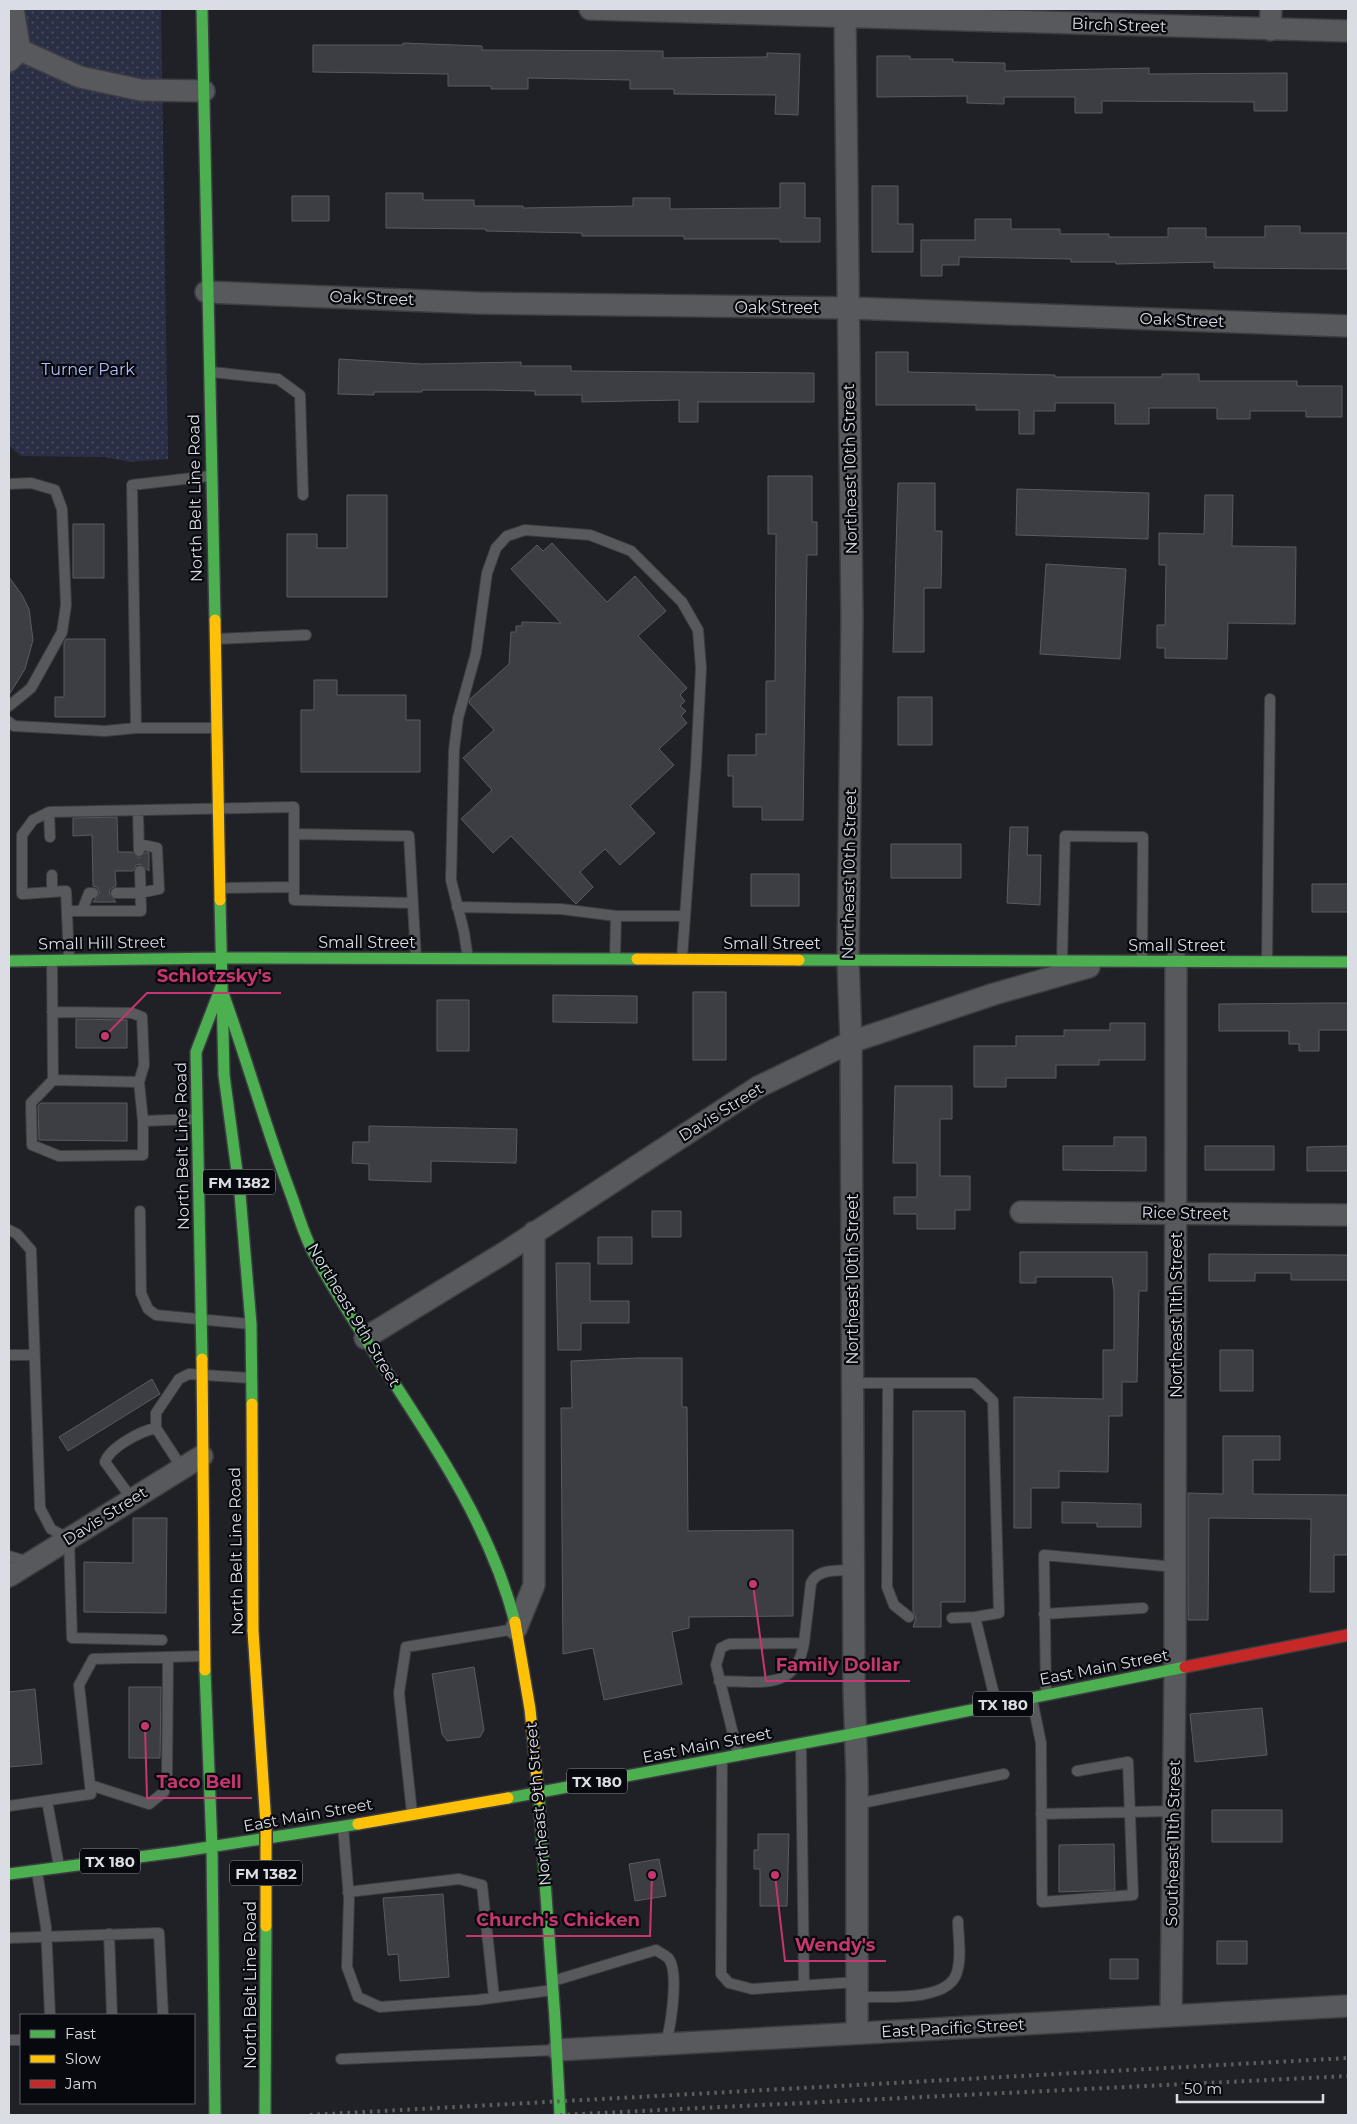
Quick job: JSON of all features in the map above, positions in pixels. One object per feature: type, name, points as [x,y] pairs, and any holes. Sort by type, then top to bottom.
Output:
[{"type":"street","points":[[13,9],[14,56],[80,77],[141,90],[204,90]]},
{"type":"street","name":"North Belt Line Road","points":[[202,9],[206,292],[224,1075],[240,1194],[251,1324],[253,1631],[256,1700],[266,1825],[265,2115]]},
{"type":"street","name":"Birch Street","points":[[590,9],[837,13],[1270,30],[1348,31]]},
{"type":"street","points":[[1270,30],[1271,9]]},
{"type":"street","name":"Northeast 10th Street","points":[[837,13],[848,308],[852,618],[848,960],[851,1042],[857,2034]]},
{"type":"street","name":"Oak Street","points":[[206,292],[529,304],[848,308],[1348,326]]},
{"type":"street","name":"Small Street","points":[[196,958],[1348,962]]},
{"type":"street","name":"Small Hill Street","points":[[9,961],[196,958]]},
{"type":"street","name":"Davis Street","points":[[365,1338],[504,1253],[758,1087],[851,1042],[994,994],[1112,961]]},
{"type":"street","name":"Northeast 11th Street","points":[[1175,1669],[1176,961]]},
{"type":"street","name":"North Belt Line Road","points":[[212,1848],[204,1656],[202,1320],[196,1052],[222,987]]},
{"type":"street","name":"Northeast 9th Street","points":[[222,987],[249,1065],[277,1159],[312,1249],[365,1338],[420,1420],[462,1489],[497,1565],[516,1629],[528,1692],[538,1792],[558,2050],[560,2115]]},
{"type":"street","name":"Rice Street","points":[[1021,1212],[1348,1215]]},
{"type":"street","points":[[516,1629],[534,1585],[534,1232]]},
{"type":"street","name":"Davis Street","points":[[9,1576],[202,1456]]},
{"type":"street","name":"East Main Street","points":[[9,1874],[212,1848],[538,1792],[738,1756],[1348,1636]]},
{"type":"street","name":"Southeast 11th Street","points":[[1171,2016],[1175,1669]]},
{"type":"street","name":"FM 1382","points":[[212,1848],[215,2115]]},
{"type":"street","name":"East Pacific Street","points":[[558,2050],[1348,2006]]},
{"type":"lane","points":[[208,371],[278,378],[300,395],[303,495]]},
{"type":"lane","points":[[136,728],[132,485],[210,476]]},
{"type":"lane","points":[[9,484],[31,483],[55,490],[62,509],[66,605],[62,632],[31,688],[9,706]]},
{"type":"lane","points":[[468,959],[464,932],[451,880],[454,750],[458,718],[476,653],[487,573],[496,548],[507,536],[526,530],[590,535],[631,551],[682,602],[698,630],[701,668],[681,959]]},
{"type":"lane","points":[[214,639],[306,635]]},
{"type":"lane","points":[[1266,962],[1270,699]]},
{"type":"lane","points":[[9,722],[14,726],[104,730],[216,728]]},
{"type":"lane","points":[[69,961],[66,891],[22,894],[22,835],[33,820],[49,812],[138,812],[294,807],[294,900],[413,904]]},
{"type":"lane","points":[[49,812],[50,837]]},
{"type":"lane","points":[[116,893],[140,893],[159,889],[157,848],[139,848],[138,812]]},
{"type":"lane","points":[[294,834],[408,836],[416,958]]},
{"type":"lane","points":[[1062,961],[1066,836],[1143,837],[1142,961]]},
{"type":"lane","points":[[67,910],[141,911],[140,871]]},
{"type":"lane","points":[[52,875],[52,892]]},
{"type":"lane","points":[[220,888],[294,887]]},
{"type":"lane","points":[[82,911],[89,893],[93,893]]},
{"type":"lane","points":[[457,907],[561,909],[616,916],[685,916]]},
{"type":"lane","points":[[615,959],[616,916]]},
{"type":"lane","points":[[52,961],[53,1080]]},
{"type":"lane","points":[[52,1012],[132,1013],[142,1017],[144,1065],[139,1082],[143,1121],[142,1155],[59,1156],[32,1145],[30,1102],[53,1080],[139,1082]]},
{"type":"lane","points":[[143,1121],[198,1119]]},
{"type":"lane","points":[[140,1211],[141,1293],[148,1309],[156,1315],[251,1324]]},
{"type":"lane","points":[[9,1230],[17,1234],[30,1250],[40,1508],[51,1529],[69,1539],[72,1638],[162,1640]]},
{"type":"lane","points":[[9,1355],[34,1355]]},
{"type":"lane","points":[[182,1468],[156,1428],[156,1413],[178,1379],[189,1374],[251,1378]]},
{"type":"lane","points":[[888,1383],[887,1587],[894,1604],[909,1617]]},
{"type":"lane","points":[[853,1384],[974,1383],[992,1401],[998,1613],[952,1618]]},
{"type":"lane","points":[[132,1499],[105,1462],[108,1454],[144,1430],[156,1428]]},
{"type":"lane","points":[[1046,1695],[1044,1555],[1175,1567]]},
{"type":"lane","points":[[9,1556],[31,1562]]},
{"type":"lane","points":[[719,1681],[778,1680],[796,1669],[802,1660],[814,1576],[821,1573],[853,1570]]},
{"type":"lane","points":[[1044,1614],[1142,1608]]},
{"type":"lane","points":[[975,1617],[996,1705]]},
{"type":"lane","points":[[412,1814],[399,1693],[406,1646],[516,1629]]},
{"type":"lane","points":[[738,1756],[719,1681],[717,1658],[721,1648],[725,1645],[804,1643]]},
{"type":"lane","points":[[9,1806],[91,1794],[79,1685],[93,1658],[204,1656]]},
{"type":"lane","points":[[90,1785],[148,1804],[164,1792],[167,1774],[168,1657]]},
{"type":"lane","points":[[1032,1698],[1041,1743],[1042,1902],[1133,1895],[1128,1762],[1077,1771]]},
{"type":"lane","points":[[800,1744],[804,1985]]},
{"type":"lane","points":[[722,1758],[721,1974],[729,1983],[752,1988],[804,1985],[921,1995],[941,1990],[953,1981],[958,1971],[958,1921]]},
{"type":"lane","points":[[857,1804],[1004,1774]]},
{"type":"lane","points":[[47,1801],[60,1868]]},
{"type":"lane","points":[[1042,1814],[1173,1811]]},
{"type":"lane","points":[[342,1826],[348,1895],[346,1967],[358,1997],[380,2007],[494,1997],[553,1986],[656,1950],[668,1956],[672,1965],[673,2004],[670,2029],[665,2044]]},
{"type":"lane","points":[[37,1870],[46,1935],[50,2014]]},
{"type":"lane","points":[[348,1895],[459,1879],[482,1885],[494,1997]]},
{"type":"lane","points":[[9,1938],[46,1935],[159,1933],[163,2014]]},
{"type":"lane","points":[[109,1934],[112,2014]]},
{"type":"lane","points":[[340,2059],[558,2050]]},
{"type":"green space","name":"Turner Park","points":[[9,9],[161,9],[168,459],[130,462],[105,457],[21,456],[9,446]]},
{"type":"building","points":[[403,43],[482,46],[482,50],[663,51],[663,58],[767,57],[767,53],[800,54],[798,115],[775,114],[776,95],[674,94],[674,89],[630,89],[630,80],[528,78],[528,89],[491,89],[491,86],[448,86],[448,74],[313,72],[313,45],[403,45]]},
{"type":"building","points":[[877,56],[910,56],[910,59],[953,59],[953,62],[1005,63],[1005,71],[1149,68],[1149,74],[1287,73],[1287,111],[1254,111],[1254,102],[1102,101],[1102,113],[1075,113],[1075,97],[1004,97],[1004,104],[967,103],[967,96],[877,97]]},
{"type":"building","points":[[780,183],[805,183],[805,218],[820,218],[820,242],[780,242],[780,239],[684,239],[684,236],[582,236],[582,233],[486,231],[486,229],[386,228],[386,193],[423,193],[423,200],[474,200],[474,206],[523,206],[523,208],[633,206],[633,198],[670,198],[670,209],[780,208]]},
{"type":"building","points":[[872,186],[898,186],[898,224],[913,224],[913,252],[872,252]]},
{"type":"building","points":[[292,196],[329,196],[329,221],[292,221]]},
{"type":"building","points":[[975,219],[1011,219],[1011,229],[1060,229],[1060,234],[1109,234],[1109,237],[1168,237],[1168,228],[1206,228],[1206,237],[1265,237],[1265,226],[1300,226],[1300,233],[1347,233],[1347,269],[1214,268],[1214,262],[1116,264],[1116,262],[1071,262],[1071,259],[959,257],[959,265],[942,265],[942,276],[921,276],[921,240],[975,240]]},
{"type":"building","points":[[876,352],[908,352],[908,372],[1055,375],[1055,377],[1162,377],[1162,374],[1199,374],[1199,381],[1297,381],[1297,386],[1342,386],[1342,417],[1306,417],[1306,411],[1250,411],[1250,419],[1217,419],[1217,408],[1149,408],[1149,424],[1115,424],[1115,403],[1055,403],[1055,411],[1034,411],[1034,434],[1019,434],[1019,410],[976,410],[976,405],[876,405]]},
{"type":"building","points":[[339,359],[422,364],[521,362],[521,366],[571,366],[571,371],[814,373],[814,402],[698,402],[698,422],[679,422],[679,400],[582,402],[582,395],[535,395],[535,391],[487,390],[374,392],[374,395],[338,394]]},
{"type":"building","points":[[768,476],[812,476],[812,522],[817,522],[817,555],[807,555],[803,820],[762,820],[762,807],[733,807],[733,776],[728,776],[728,755],[756,755],[756,734],[766,734],[766,681],[775,681],[776,534],[768,534]]},
{"type":"building","points":[[898,483],[935,483],[935,531],[942,531],[941,588],[924,588],[924,652],[893,652]]},
{"type":"building","points":[[1017,489],[1149,493],[1148,539],[1016,535]]},
{"type":"building","points":[[347,495],[387,495],[387,597],[287,597],[287,534],[317,534],[317,548],[347,548]]},
{"type":"building","points":[[1205,495],[1233,495],[1232,546],[1296,547],[1295,624],[1228,623],[1227,659],[1165,658],[1165,648],[1157,648],[1157,625],[1165,625],[1166,565],[1159,565],[1159,533],[1204,534]]},
{"type":"building","points":[[73,524],[104,524],[104,578],[73,578]]},
{"type":"building","points":[[552,543],[607,602],[635,576],[666,611],[638,636],[687,688],[680,695],[685,701],[680,706],[686,711],[681,716],[687,723],[659,749],[674,765],[630,806],[655,833],[620,865],[605,849],[580,872],[593,887],[576,904],[511,836],[493,853],[461,819],[492,790],[463,758],[494,730],[469,703],[470,699],[509,664],[511,632],[516,632],[516,626],[522,626],[522,622],[561,623],[511,569],[537,545],[543,551]]},
{"type":"building","points":[[1046,564],[1126,569],[1120,659],[1040,654]]},
{"type":"building","points":[[9,577],[29,609],[33,640],[25,669],[9,695]]},
{"type":"building","points":[[66,639],[105,639],[105,717],[55,717],[55,697],[64,697],[64,643]]},
{"type":"building","points":[[314,680],[337,680],[337,695],[406,695],[406,720],[420,720],[420,772],[301,772],[301,710],[314,710]]},
{"type":"building","points":[[898,697],[932,697],[932,745],[898,745]]},
{"type":"building","points":[[117,817],[118,852],[132,852],[139,858],[146,852],[149,853],[149,871],[140,864],[136,865],[133,871],[115,871],[116,886],[110,889],[109,893],[116,902],[93,902],[100,893],[97,887],[93,886],[92,835],[73,836],[73,818]]},
{"type":"building","points":[[1010,827],[1028,827],[1027,855],[1041,855],[1040,905],[1007,903]]},
{"type":"building","points":[[891,844],[961,844],[961,878],[891,878]]},
{"type":"building","points":[[751,874],[799,874],[799,906],[751,906]]},
{"type":"building","points":[[1312,884],[1348,884],[1348,912],[1312,912]]},
{"type":"building","points":[[693,992],[726,992],[726,1060],[693,1060]]},
{"type":"building","points":[[553,995],[637,996],[637,1023],[553,1022]]},
{"type":"building","points":[[437,1000],[469,1000],[469,1051],[437,1051]]},
{"type":"building","points":[[1348,1003],[1348,1030],[1319,1030],[1319,1051],[1299,1051],[1299,1044],[1289,1044],[1289,1031],[1219,1031],[1219,1004]]},
{"type":"building","points":[[76,1019],[127,1020],[127,1048],[76,1048]]},
{"type":"building","points":[[1110,1023],[1145,1023],[1145,1060],[1099,1060],[1099,1065],[1056,1065],[1056,1078],[1006,1078],[1006,1087],[974,1087],[974,1046],[1016,1046],[1016,1036],[1064,1036],[1064,1030],[1110,1030]]},
{"type":"building","points":[[895,1086],[952,1086],[952,1119],[940,1119],[940,1176],[970,1176],[970,1210],[955,1210],[955,1229],[917,1229],[917,1214],[894,1214],[894,1197],[917,1197],[917,1163],[893,1163]]},
{"type":"building","points":[[41,1103],[127,1103],[127,1141],[39,1140],[38,1106]]},
{"type":"building","points":[[369,1126],[517,1129],[516,1163],[431,1161],[431,1182],[369,1180],[369,1164],[352,1163],[353,1142],[369,1142]]},
{"type":"building","points":[[1114,1137],[1146,1137],[1146,1171],[1063,1170],[1063,1146],[1114,1146]]},
{"type":"building","points":[[1205,1146],[1274,1146],[1274,1170],[1205,1170]]},
{"type":"building","points":[[1348,1146],[1348,1171],[1307,1171],[1307,1147]]},
{"type":"building","points":[[652,1211],[681,1211],[681,1237],[652,1237]]},
{"type":"building","points":[[598,1237],[632,1237],[632,1264],[598,1264]]},
{"type":"building","points":[[1020,1252],[1147,1252],[1147,1291],[1139,1291],[1137,1382],[1122,1382],[1122,1416],[1109,1416],[1108,1472],[1059,1471],[1059,1488],[1031,1488],[1031,1528],[1014,1528],[1014,1397],[1103,1399],[1103,1350],[1114,1350],[1114,1291],[1112,1277],[1036,1277],[1036,1283],[1020,1283]]},
{"type":"building","points":[[1209,1254],[1348,1255],[1348,1280],[1291,1280],[1291,1273],[1255,1273],[1255,1281],[1209,1281]]},
{"type":"building","points":[[556,1263],[590,1263],[590,1301],[629,1301],[629,1323],[581,1323],[581,1350],[558,1350]]},
{"type":"building","points":[[1220,1350],[1253,1350],[1253,1391],[1220,1391]]},
{"type":"building","points":[[682,1358],[682,1407],[687,1407],[688,1531],[793,1530],[793,1616],[689,1617],[689,1628],[672,1632],[682,1684],[604,1700],[593,1648],[563,1654],[561,1408],[572,1408],[571,1361]]},
{"type":"building","points":[[152,1379],[160,1394],[68,1451],[59,1437]]},
{"type":"building","points":[[913,1411],[965,1411],[965,1602],[941,1602],[941,1627],[913,1627],[916,1618],[913,1611]]},
{"type":"building","points":[[1223,1436],[1280,1436],[1280,1460],[1253,1460],[1253,1494],[1348,1495],[1348,1555],[1334,1555],[1334,1592],[1310,1592],[1311,1519],[1209,1518],[1208,1620],[1188,1620],[1188,1493],[1223,1494]]},
{"type":"building","points":[[1062,1502],[1141,1504],[1141,1527],[1097,1527],[1097,1523],[1062,1523]]},
{"type":"building","points":[[133,1518],[167,1518],[166,1613],[84,1612],[84,1562],[133,1563]]},
{"type":"building","points":[[474,1667],[484,1730],[480,1737],[447,1741],[442,1734],[432,1674]]},
{"type":"building","points":[[129,1687],[161,1687],[160,1758],[129,1758]]},
{"type":"building","points":[[35,1689],[42,1764],[9,1767],[9,1692]]},
{"type":"building","points":[[1262,1708],[1267,1755],[1195,1762],[1190,1714]]},
{"type":"building","points":[[1212,1810],[1282,1810],[1282,1842],[1212,1842]]},
{"type":"building","points":[[758,1834],[789,1834],[787,1906],[760,1906],[760,1869],[754,1869],[754,1850],[758,1850]]},
{"type":"building","points":[[1114,1844],[1115,1890],[1059,1892],[1059,1845]]},
{"type":"building","points":[[659,1859],[666,1896],[635,1901],[629,1864]]},
{"type":"building","points":[[443,1894],[449,1977],[400,1981],[398,1954],[388,1955],[383,1898]]},
{"type":"building","points":[[1217,1941],[1247,1941],[1247,1964],[1217,1964]]},
{"type":"building","points":[[1110,1959],[1138,1959],[1138,1979],[1110,1979]]},
{"type":"railway","points":[[310,2115],[1348,2058]]},
{"type":"railway","points":[[560,2115],[1348,2076]]},
{"type":"traffic: fast","points":[[202,9],[215,620]]},
{"type":"traffic: fast","points":[[220,900],[224,1075],[240,1194],[251,1324],[252,1404]]},
{"type":"traffic: fast","points":[[9,961],[222,958],[637,959]]},
{"type":"traffic: fast","points":[[799,960],[1348,962]]},
{"type":"traffic: fast","points":[[202,1359],[196,1052],[221,987]]},
{"type":"traffic: fast","points":[[224,996],[309,1245],[339,1298],[453,1477],[478,1523],[499,1572],[515,1622]]},
{"type":"traffic: fast","points":[[508,1798],[847,1735],[1185,1667]]},
{"type":"traffic: fast","points":[[205,1670],[212,1848],[215,2115]]},
{"type":"traffic: fast","points":[[539,1799],[560,2115]]},
{"type":"traffic: fast","points":[[9,1874],[177,1852],[358,1824]]},
{"type":"traffic: fast","points":[[265,2115],[266,1926]]},
{"type":"traffic: slow","points":[[215,620],[220,900]]},
{"type":"traffic: slow","points":[[637,959],[799,960]]},
{"type":"traffic: slow","points":[[202,1359],[205,1670]]},
{"type":"traffic: slow","points":[[252,1404],[253,1631]]},
{"type":"traffic: slow","points":[[515,1622],[530,1709],[539,1799]]},
{"type":"traffic: slow","points":[[253,1631],[266,1825],[266,1926]]},
{"type":"traffic: slow","points":[[358,1824],[508,1798]]},
{"type":"traffic: jam","points":[[1185,1667],[1348,1635]]},
{"type":"place","name":"Schlotzsky's","points":[[105,1036]]},
{"type":"place","name":"Family Dollar","points":[[753,1584]]},
{"type":"place","name":"Taco Bell","points":[[145,1726]]},
{"type":"place","name":"Church's Chicken","points":[[652,1875]]},
{"type":"place","name":"Wendy's","points":[[775,1875]]}]
